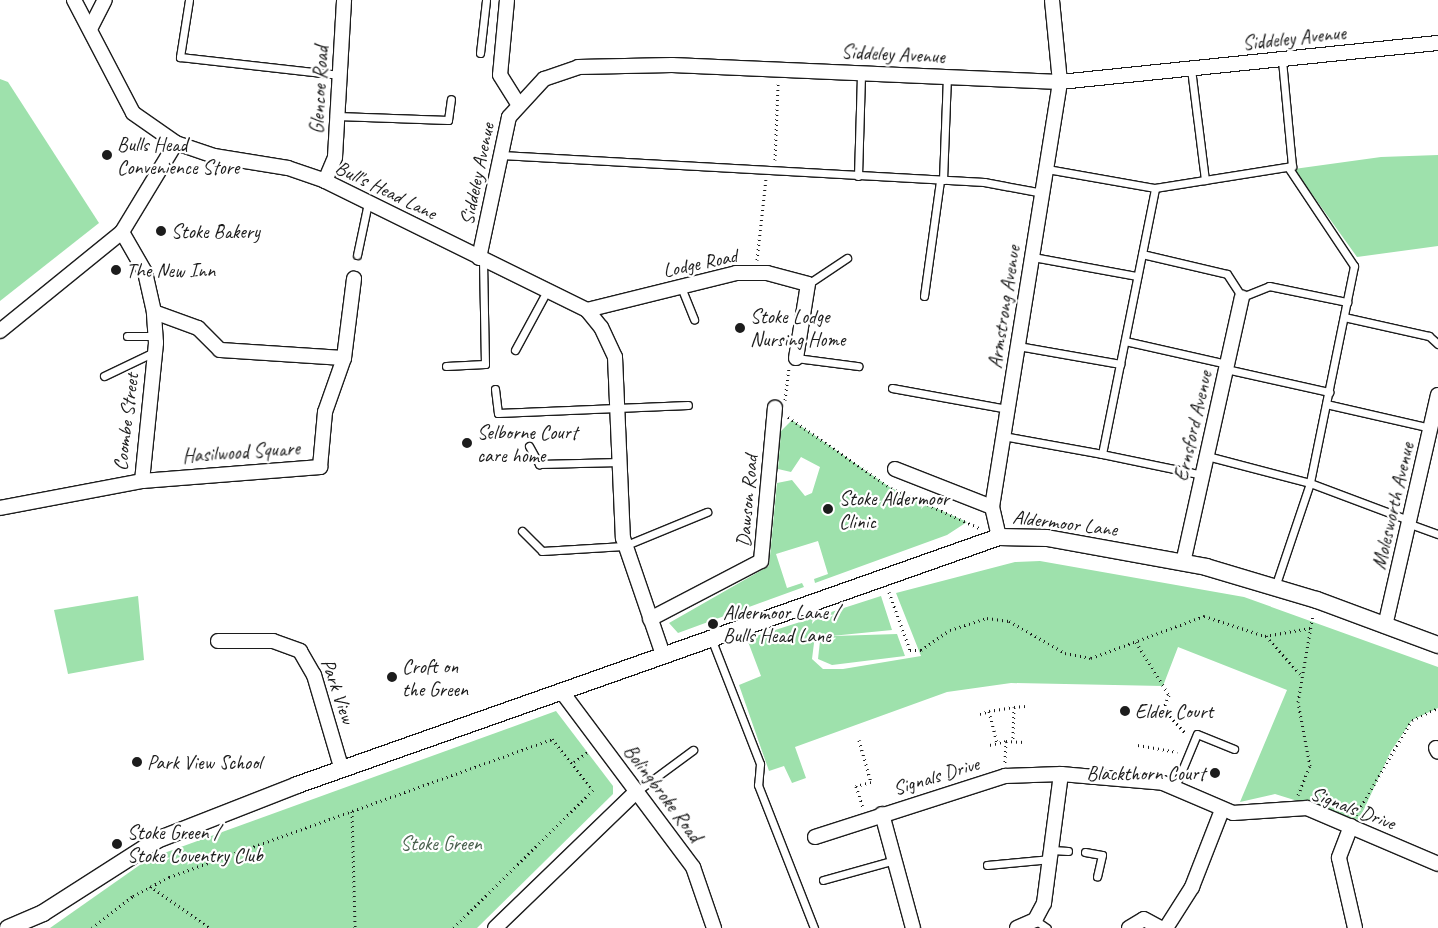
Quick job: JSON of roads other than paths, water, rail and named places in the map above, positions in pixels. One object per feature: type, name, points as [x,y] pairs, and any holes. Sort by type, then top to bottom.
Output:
[{"type":"street","name":"Bull's Head Lane","points":[[74,0],[91,27],[133,112],[176,143],[214,156],[288,168],[325,181],[481,259],[548,288],[587,310],[601,327],[615,357],[624,546],[663,655]]},
{"type":"street","points":[[91,27],[105,0]]},
{"type":"street","name":"Glencoe Road","points":[[325,181],[335,157],[344,0]]},
{"type":"street","points":[[507,0],[500,75],[518,104]]},
{"type":"street","name":"Armstrong Avenue","points":[[998,537],[992,507],[1060,82],[1052,0]]},
{"type":"street","name":"Siddeley Avenue","points":[[481,259],[509,117],[518,104],[544,79],[591,66],[778,69],[1060,82],[1438,44]]},
{"type":"street","points":[[0,331],[122,232],[176,143]]},
{"type":"street","name":"Coombe Street","points":[[0,508],[142,481],[154,352],[154,312],[145,272],[122,232]]},
{"type":"street","name":"Lodge Road","points":[[587,310],[681,287],[755,273],[808,284]]},
{"type":"street","name":"Hasilwood Square","points":[[142,481],[320,467],[325,412],[344,358],[354,279]]},
{"type":"street","points":[[796,358],[808,284]]},
{"type":"street","name":"Ernsford Avenue","points":[[1183,563],[1242,297]]},
{"type":"street","points":[[154,312],[198,328],[220,350],[344,358]]},
{"type":"street","name":"Molesworth Avenue","points":[[1385,626],[1433,436],[1438,395]]},
{"type":"street","name":"Dawson Road","points":[[650,619],[761,561],[775,408]]},
{"type":"street","points":[[895,468],[992,507]]},
{"type":"street","name":"Aldermoor Lane","points":[[663,655],[884,575],[998,537],[1047,538],[1183,563],[1317,600],[1438,645]]},
{"type":"street","name":"Park View","points":[[218,641],[272,641],[300,651],[314,675],[342,770]]},
{"type":"street","points":[[8,928],[66,900],[144,846],[342,770],[663,655]]},
{"type":"street","name":"Bolingbroke Road","points":[[562,692],[693,866],[714,928]]},
{"type":"street","points":[[1016,928],[1035,920],[1047,894],[1061,774]]},
{"type":"street","name":"Signals Drive","points":[[815,837],[1005,776],[1061,774],[1174,787],[1222,810],[1233,813],[1293,807],[1307,808],[1438,864]]},
{"type":"street","points":[[495,928],[636,792]]},
{"type":"street","points":[[1166,928],[1192,887],[1222,810]]},
{"type":"street","name":"Signals Drive","points":[[882,814],[913,928]]},
{"type":"street","points":[[1351,826],[1340,858],[1354,928]]},
{"type":"street","points":[[1130,928],[1144,919],[1160,928]]},
{"type":"lane","points":[[188,0],[180,57],[340,75]]},
{"type":"lane","points":[[480,53],[486,0]]},
{"type":"lane","points":[[1047,169],[1155,188],[1292,166],[1282,60]]},
{"type":"lane","points":[[1191,69],[1205,180]]},
{"type":"lane","points":[[858,176],[862,72]]},
{"type":"lane","points":[[924,296],[942,180],[947,76]]},
{"type":"lane","points":[[337,116],[448,120],[451,99]]},
{"type":"lane","points":[[501,155],[942,180],[1043,193]]},
{"type":"lane","points":[[1275,587],[1310,483],[1354,266],[1288,167]]},
{"type":"lane","points":[[1102,454],[1155,188]]},
{"type":"lane","points":[[356,255],[368,203]]},
{"type":"lane","points":[[1142,254],[1227,274],[1242,297],[1269,286],[1347,302]]},
{"type":"lane","points":[[808,284],[847,258]]},
{"type":"lane","points":[[1033,258],[1138,276]]},
{"type":"lane","points":[[446,366],[485,364],[481,259]]},
{"type":"lane","points":[[681,287],[694,320]]},
{"type":"lane","points":[[516,350],[548,288]]},
{"type":"lane","points":[[1344,317],[1429,336],[1438,344]]},
{"type":"lane","points":[[127,336],[155,336]]},
{"type":"lane","points":[[1125,341],[1329,392]]},
{"type":"lane","points":[[1018,346],[1120,364]]},
{"type":"lane","points":[[104,376],[154,352]]},
{"type":"lane","points":[[796,358],[858,366]]},
{"type":"lane","points":[[892,388],[1008,410]]},
{"type":"lane","points":[[495,389],[498,413],[688,405]]},
{"type":"lane","points":[[1326,404],[1433,436]]},
{"type":"lane","points":[[1003,436],[1203,475]]},
{"type":"lane","points":[[530,446],[539,464],[620,462]]},
{"type":"lane","points":[[1207,456],[1310,483],[1438,534]]},
{"type":"lane","points":[[522,531],[542,551],[624,546],[707,512]]},
{"type":"lane","points":[[711,638],[760,764],[758,785],[814,928]]},
{"type":"lane","points":[[1174,787],[1197,734],[1234,749]]},
{"type":"lane","points":[[636,792],[693,750]]},
{"type":"lane","points":[[987,865],[1068,851]]},
{"type":"lane","points":[[1085,852],[1102,854],[1097,876]]},
{"type":"lane","points":[[822,880],[894,860]]},
{"type":"lane","points":[[1035,920],[1047,928]]},
{"type":"place","name":"Bulls Head Convenience Store","points":[[107,155]]},
{"type":"place","name":"Stoke Bakery","points":[[161,231]]},
{"type":"place","name":"The New Inn","points":[[116,270]]},
{"type":"place","name":"Stoke Lodge Nursing Home","points":[[740,328]]},
{"type":"place","name":"Selborne Court care home","points":[[467,443]]},
{"type":"place","name":"Stoke Aldermoor Clinic","points":[[828,509]]},
{"type":"place","name":"Aldermoor Lane / Bulls Head Lane","points":[[713,624]]},
{"type":"place","name":"Croft on the Green","points":[[392,677]]},
{"type":"place","name":"Elder Court","points":[[1125,711]]},
{"type":"place","name":"Park View School","points":[[137,762]]},
{"type":"place","name":"Blackthorn Court","points":[[1215,773]]},
{"type":"place","name":"Stoke Green / Stoke Coventry Club","points":[[117,844]]},
{"type":"park label","name":"Stoke Green","points":[[441,843]]}]
